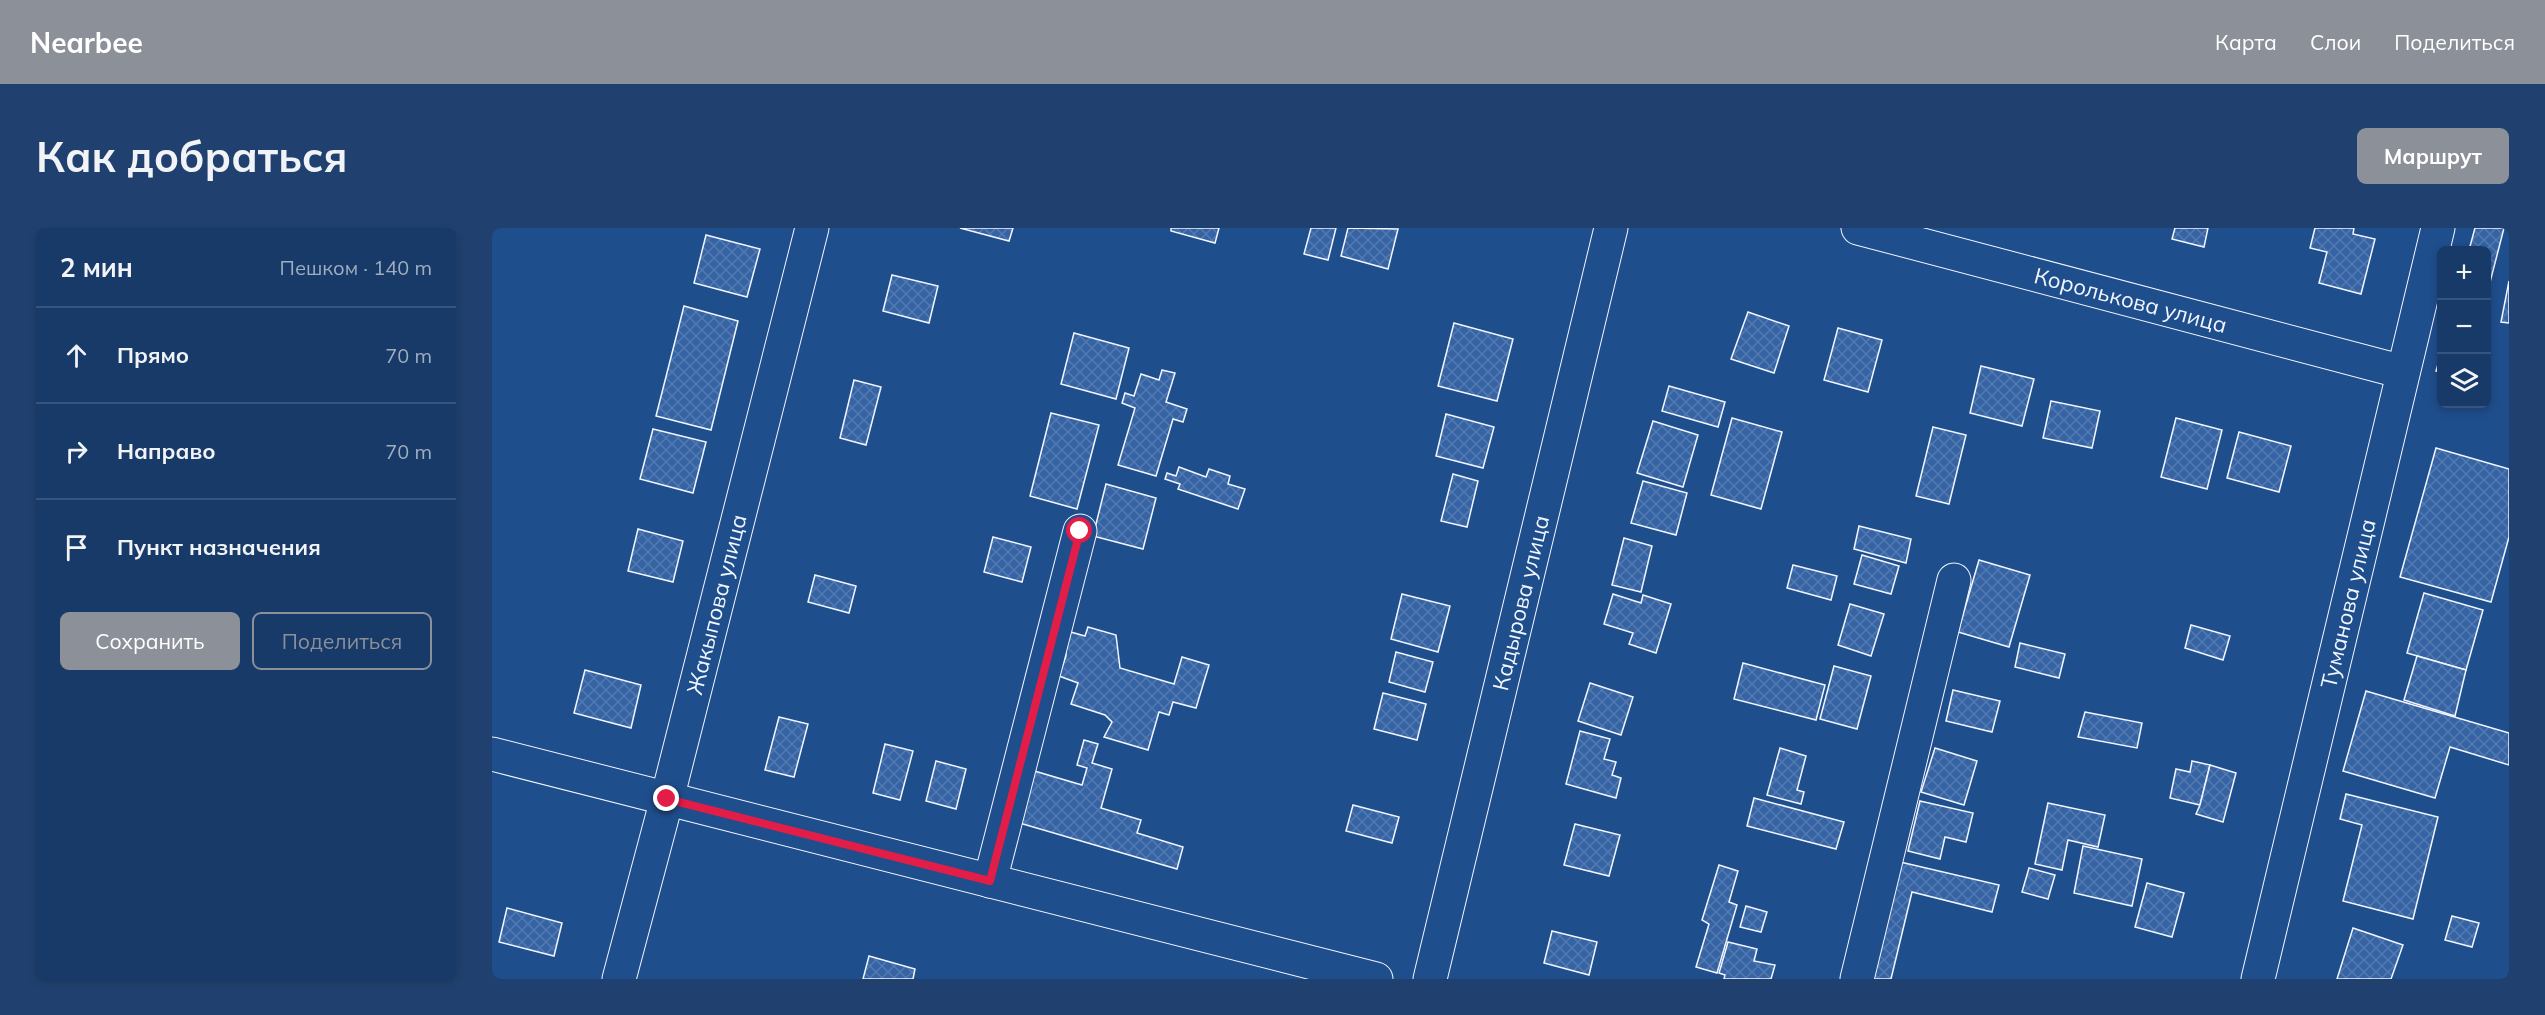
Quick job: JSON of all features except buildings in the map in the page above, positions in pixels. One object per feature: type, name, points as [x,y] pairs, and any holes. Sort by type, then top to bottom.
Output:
[{"type":"street","name":"Жакыпова улица","points":[[619,979],[812,228]]},
{"type":"street","name":"Кадырова улица","points":[[1431,979],[1611,228]]},
{"type":"street","name":"Королькова улица","points":[[1858,228],[2403,372]]},
{"type":"street","name":"Туманова улица","points":[[2258,979],[2438,228]]},
{"type":"street","points":[[990,881],[1080,531]]},
{"type":"street","points":[[1857,979],[1954,580]]},
{"type":"street","points":[[492,754],[1376,979]]},
{"type":"route","points":[[667,799],[990,881],[1080,531]]}]
